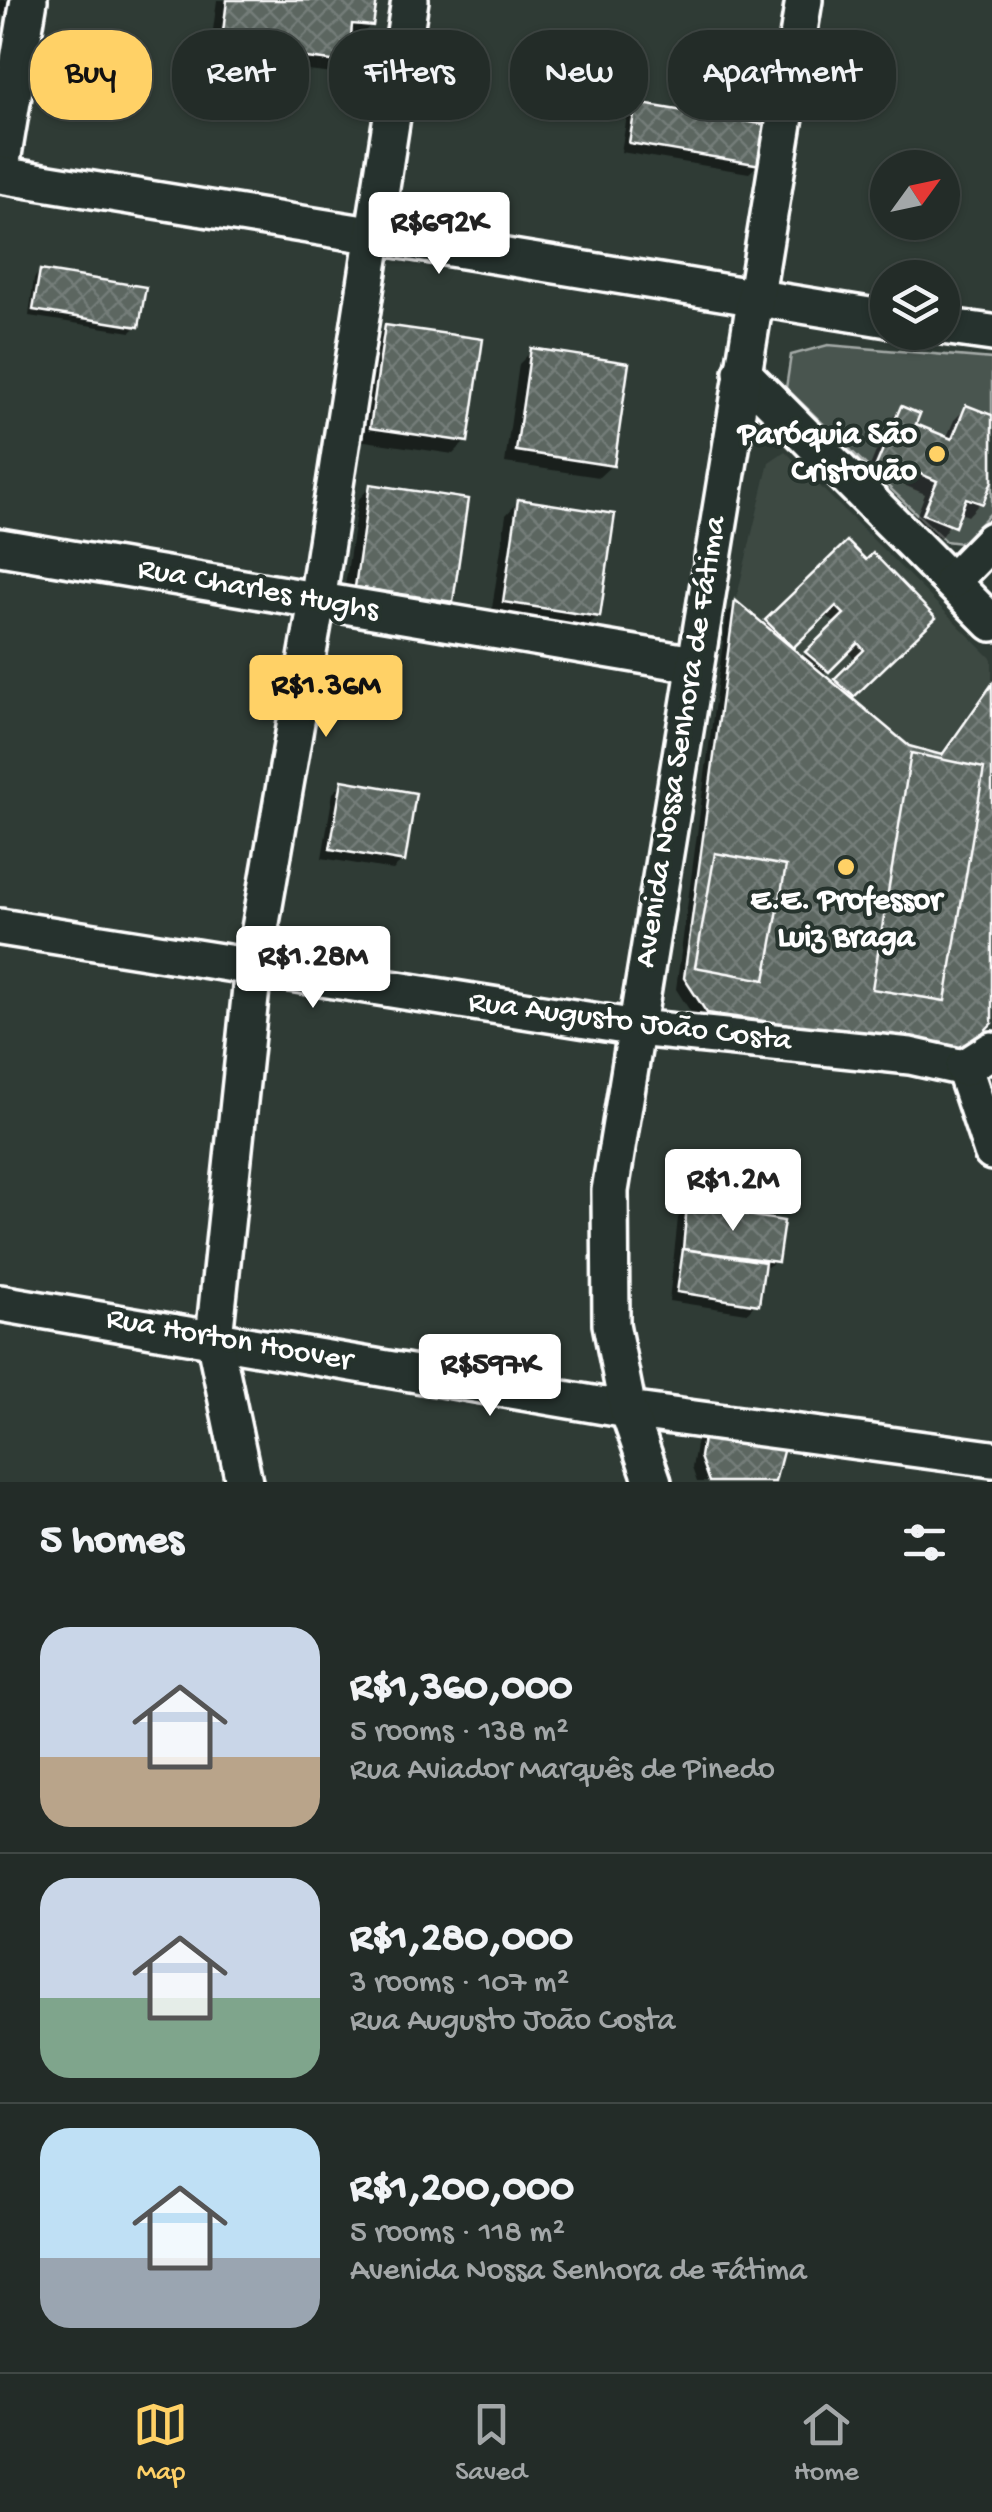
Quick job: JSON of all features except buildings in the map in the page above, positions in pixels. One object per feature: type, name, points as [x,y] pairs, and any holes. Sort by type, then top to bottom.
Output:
[{"type":"street","points":[[29,0],[0,174],[373,232],[754,300],[870,316]]},
{"type":"street","points":[[244,1482],[214,1338],[253,969],[318,601],[410,0]]},
{"type":"street","name":"Avenida Nossa Senhora de Fátima","points":[[653,1482],[628,1410],[611,1324],[610,1191],[804,0]]},
{"type":"street","points":[[960,329],[992,333]]},
{"type":"street","points":[[742,372],[992,622]]},
{"type":"street","points":[[952,581],[992,540]]},
{"type":"street","name":"Rua Charles Hughs","points":[[0,547],[694,664]]},
{"type":"street","name":"Rua Augusto João Costa","points":[[0,927],[637,1028],[910,1056],[978,1059]]},
{"type":"street","points":[[978,1059],[992,1152]]},
{"type":"street","name":"Rua Horton Hoover","points":[[0,1303],[628,1410],[992,1459]]},
{"type":"shaded area","points":[[828,345],[992,359],[992,512],[961,543],[945,541],[786,388],[791,355]]},
{"type":"shaded area","points":[[785,451],[992,659],[992,681],[941,753],[909,745],[736,600],[769,462]]},
{"type":"place","name":"Paróquia São Cristovão","points":[[937,454]]},
{"type":"place","name":"E.E. Professor Luiz Braga","points":[[846,867]]}]
